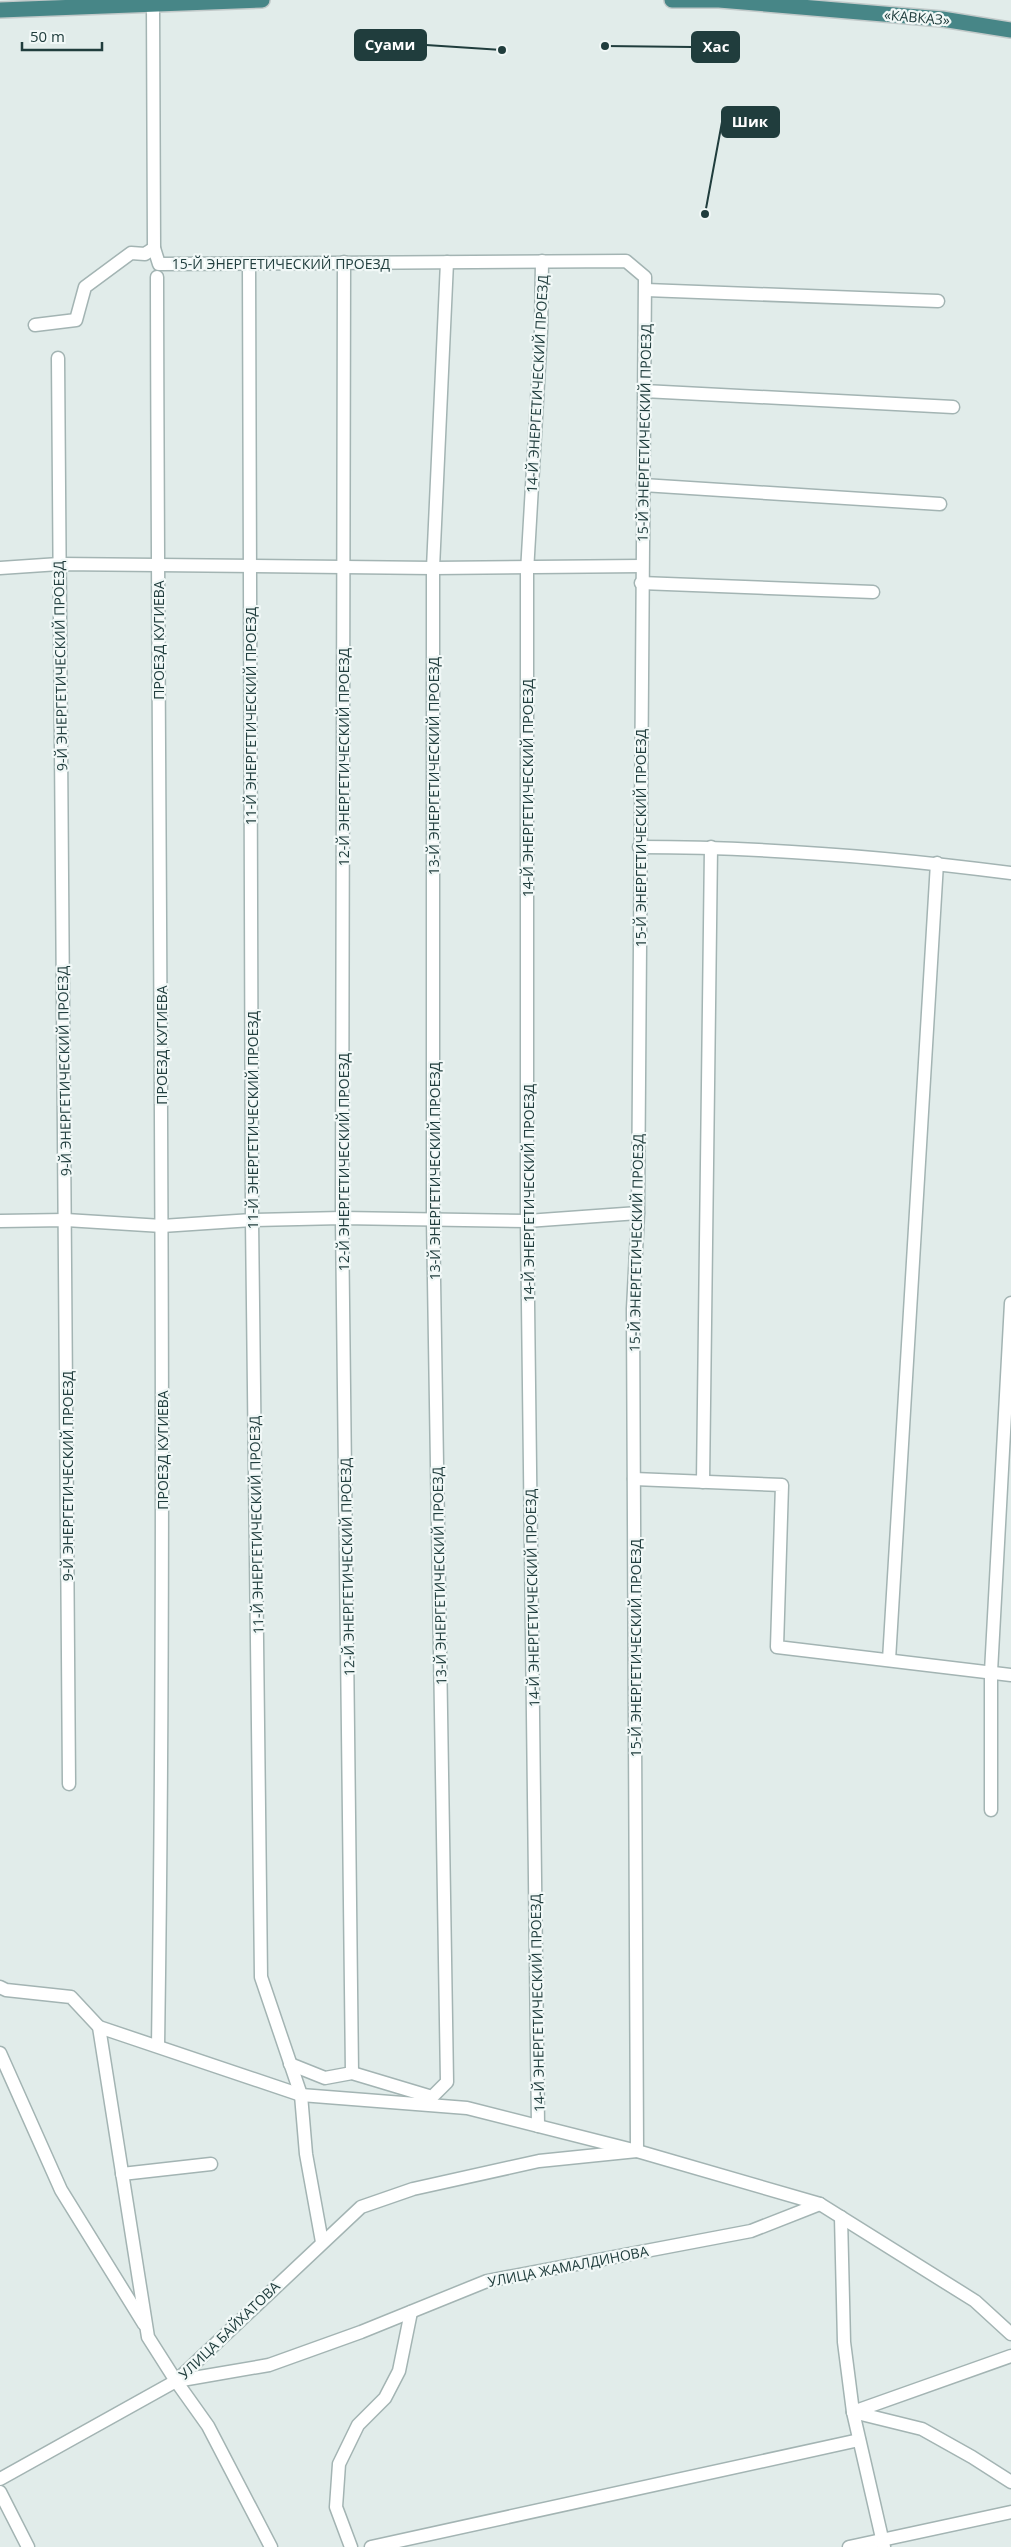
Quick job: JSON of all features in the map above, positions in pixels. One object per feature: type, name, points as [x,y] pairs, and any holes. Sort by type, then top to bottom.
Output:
[{"type":"highway","points":[[0,10],[262,0]]},
{"type":"highway","name":"«КАВКАЗ»","points":[[672,0],[720,0],[932,18],[1011,30]]},
{"type":"street","name":"15-Й ЭНЕРГЕТИЧЕСКИЙ ПРОЕЗД","points":[[153,4],[154,248],[159,264],[626,261],[645,277],[641,583],[638,1212],[633,1309],[637,2151]]},
{"type":"street","points":[[35,325],[76,320],[85,287],[131,253],[145,254],[154,248]]},
{"type":"street","name":"14-Й ЭНЕРГЕТИЧЕСКИЙ ПРОЕЗД","points":[[538,2126],[527,1220],[527,566],[541,331],[542,261]]},
{"type":"street","name":"12-Й ЭНЕРГЕТИЧЕСКИЙ ПРОЕЗД","points":[[344,262],[342,1218],[353,2068]]},
{"type":"street","name":"13-Й ЭНЕРГЕТИЧЕСКИЙ ПРОЕЗД","points":[[432,2097],[447,2082],[433,1218],[433,568],[447,262]]},
{"type":"street","name":"11-Й ЭНЕРГЕТИЧЕСКИЙ ПРОЕЗД","points":[[249,264],[252,1220],[261,1977],[301,2094],[306,2154],[322,2242]]},
{"type":"street","name":"ПРОЕЗД КУГИЕВА","points":[[156,277],[162,1226],[161,1813],[158,2046]]},
{"type":"street","points":[[646,290],[938,301]]},
{"type":"street","name":"9-Й ЭНЕРГЕТИЧЕСКИЙ ПРОЕЗД","points":[[58,358],[69,1784]]},
{"type":"street","points":[[644,391],[953,406]]},
{"type":"street","points":[[643,485],[940,504]]},
{"type":"street","points":[[0,568],[59,564],[433,568],[642,566]]},
{"type":"street","points":[[641,583],[873,592]]},
{"type":"street","points":[[640,847],[712,847],[937,863],[1011,872]]},
{"type":"street","points":[[703,1482],[712,847]]},
{"type":"street","points":[[889,1660],[937,863]]},
{"type":"street","points":[[0,1221],[66,1220],[162,1226],[252,1220],[342,1218],[527,1220],[638,1212]]},
{"type":"street","points":[[991,1810],[991,1672],[1011,1303]]},
{"type":"street","points":[[634,1479],[782,1485],[777,1647],[1011,1675]]},
{"type":"street","points":[[0,1987],[6,1990],[71,1997],[99,2026],[301,2094],[467,2108]]},
{"type":"street","name":"УЛИЦА БАЙХАТОВА","points":[[99,2026],[146,2328],[148,2337],[176,2382],[361,2207],[413,2188],[539,2161],[637,2151]]},
{"type":"street","points":[[0,2053],[61,2190],[146,2328]]},
{"type":"street","points":[[290,2064],[325,2078],[353,2068],[467,2108],[637,2151],[820,2204],[975,2301],[1011,2334]]},
{"type":"street","points":[[122,2174],[211,2164]]},
{"type":"street","name":"УЛИЦА ЖАМАЛДИНОВА","points":[[176,2382],[269,2365],[488,2281],[751,2231],[820,2204]]},
{"type":"street","points":[[842,2217],[844,2342],[852,2412],[883,2544]]},
{"type":"street","points":[[351,2547],[336,2507],[339,2464],[358,2424],[384,2398],[398,2371],[411,2312]]},
{"type":"street","points":[[852,2412],[1011,2356]]},
{"type":"street","points":[[0,2479],[176,2382],[208,2426],[271,2547]]},
{"type":"street","points":[[852,2412],[922,2429],[972,2457],[1011,2482]]},
{"type":"street","points":[[371,2547],[859,2440]]},
{"type":"street","points":[[0,2492],[28,2547]]},
{"type":"street","points":[[849,2547],[883,2544],[1011,2512]]},
{"type":"place","name":"Хас","points":[[605,46]]},
{"type":"place","name":"Суами","points":[[502,50]]},
{"type":"place","name":"Шик","points":[[705,214]]}]
